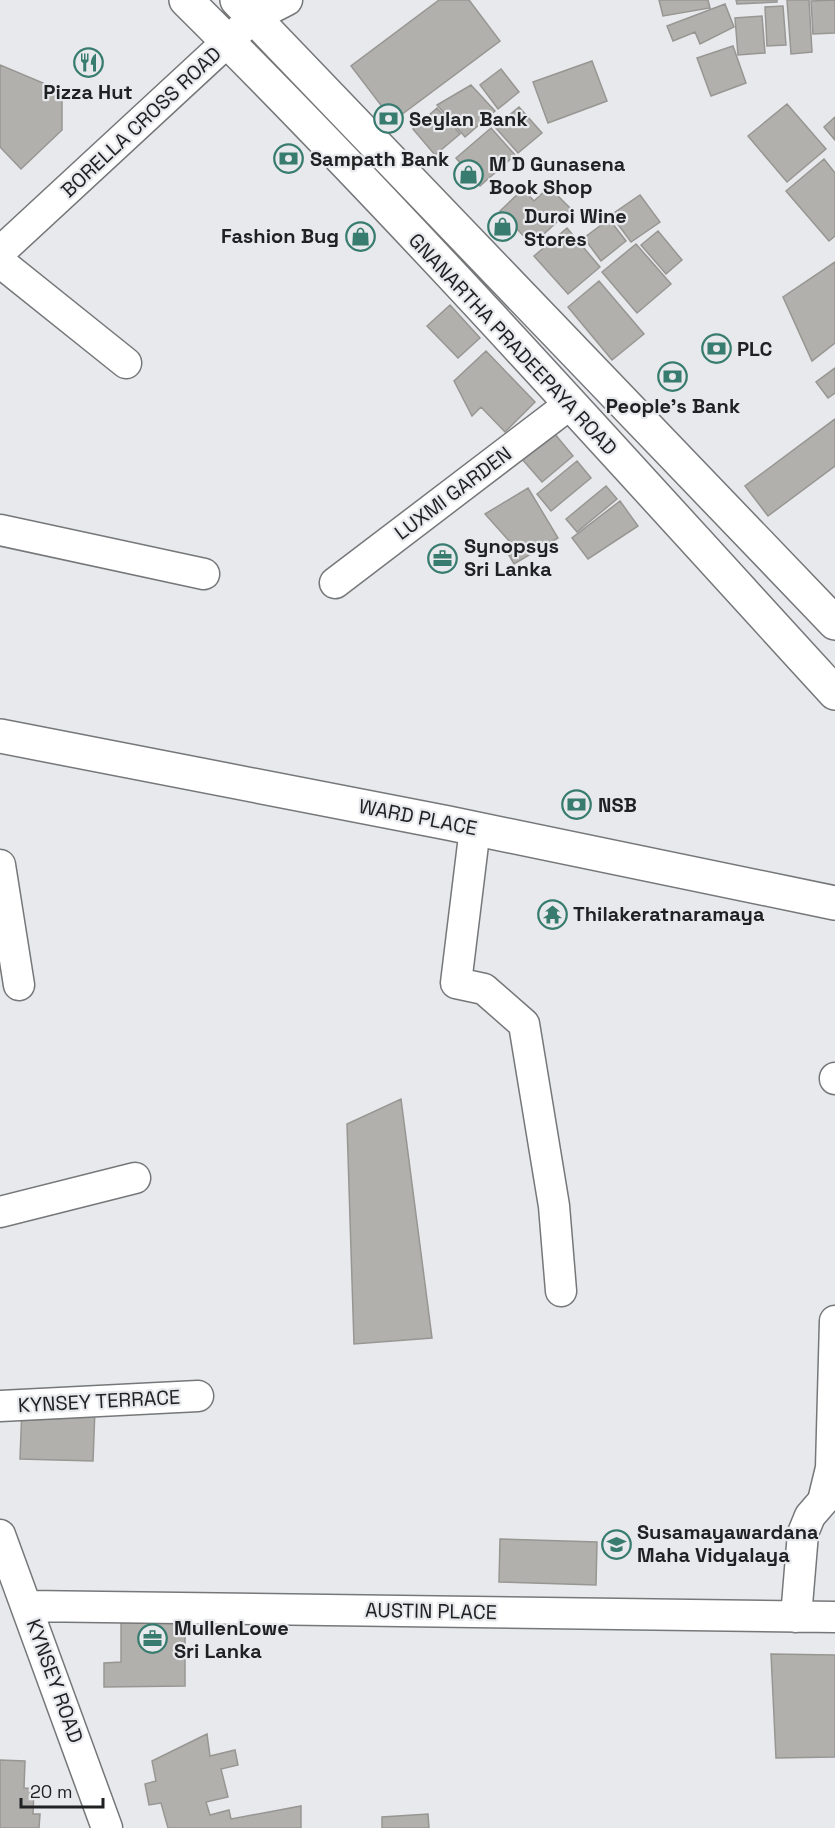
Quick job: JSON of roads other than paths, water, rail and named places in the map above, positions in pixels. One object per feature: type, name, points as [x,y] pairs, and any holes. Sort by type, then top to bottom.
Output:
[{"type":"main road","name":"GNANARTHA PRADEEPAYA ROAD","points":[[186,0],[270,83],[570,404],[835,693]]},
{"type":"main road","name":"GNANARTHA PRADEEPAYA ROAD","points":[[246,9],[835,622]]},
{"type":"main road","name":"WARD PLACE","points":[[0,736],[475,828],[835,903]]},
{"type":"street","name":"BORELLA CROSS ROAD","points":[[0,252],[228,41],[246,9],[288,0]]},
{"type":"street","points":[[0,262],[126,363]]},
{"type":"street","name":"LUXMI GARDEN","points":[[335,583],[570,404]]},
{"type":"street","points":[[0,530],[204,574]]},
{"type":"street","points":[[475,828],[456,983],[484,989],[524,1024],[554,1206],[561,1291]]},
{"type":"street","points":[[0,865],[19,985]]},
{"type":"street","points":[[0,1212],[135,1178]]},
{"type":"street","points":[[796,1617],[803,1533],[810,1516],[823,1501],[831,1468],[835,1321]]},
{"type":"street","name":"KYNSEY TERRACE","points":[[0,1406],[198,1396]]},
{"type":"street","name":"KYNSEY ROAD","points":[[0,1535],[107,1828]]},
{"type":"street","name":"AUSTIN PLACE","points":[[27,1606],[835,1617]]},
{"type":"place","name":"Pizza Hut","points":[[88,62]]},
{"type":"place","name":"Seylan Bank","points":[[388,119]]},
{"type":"place","name":"Sampath Bank","points":[[289,159]]},
{"type":"place","name":"M D Gunasena Book Shop","points":[[468,175]]},
{"type":"place","name":"Duroi Wine Stores","points":[[503,227]]},
{"type":"place","name":"Fashion Bug","points":[[360,236]]},
{"type":"place","name":"PLC","points":[[716,349]]},
{"type":"place","name":"People's Bank","points":[[673,376]]},
{"type":"place","name":"Synopsys Sri Lanka","points":[[443,558]]},
{"type":"place","name":"NSB","points":[[577,805]]},
{"type":"place","name":"Thilakeratnaramaya","points":[[552,914]]},
{"type":"place","name":"Susamayawardana Maha Vidyalaya","points":[[616,1544]]},
{"type":"place","name":"MullenLowe Sri Lanka","points":[[153,1639]]}]
